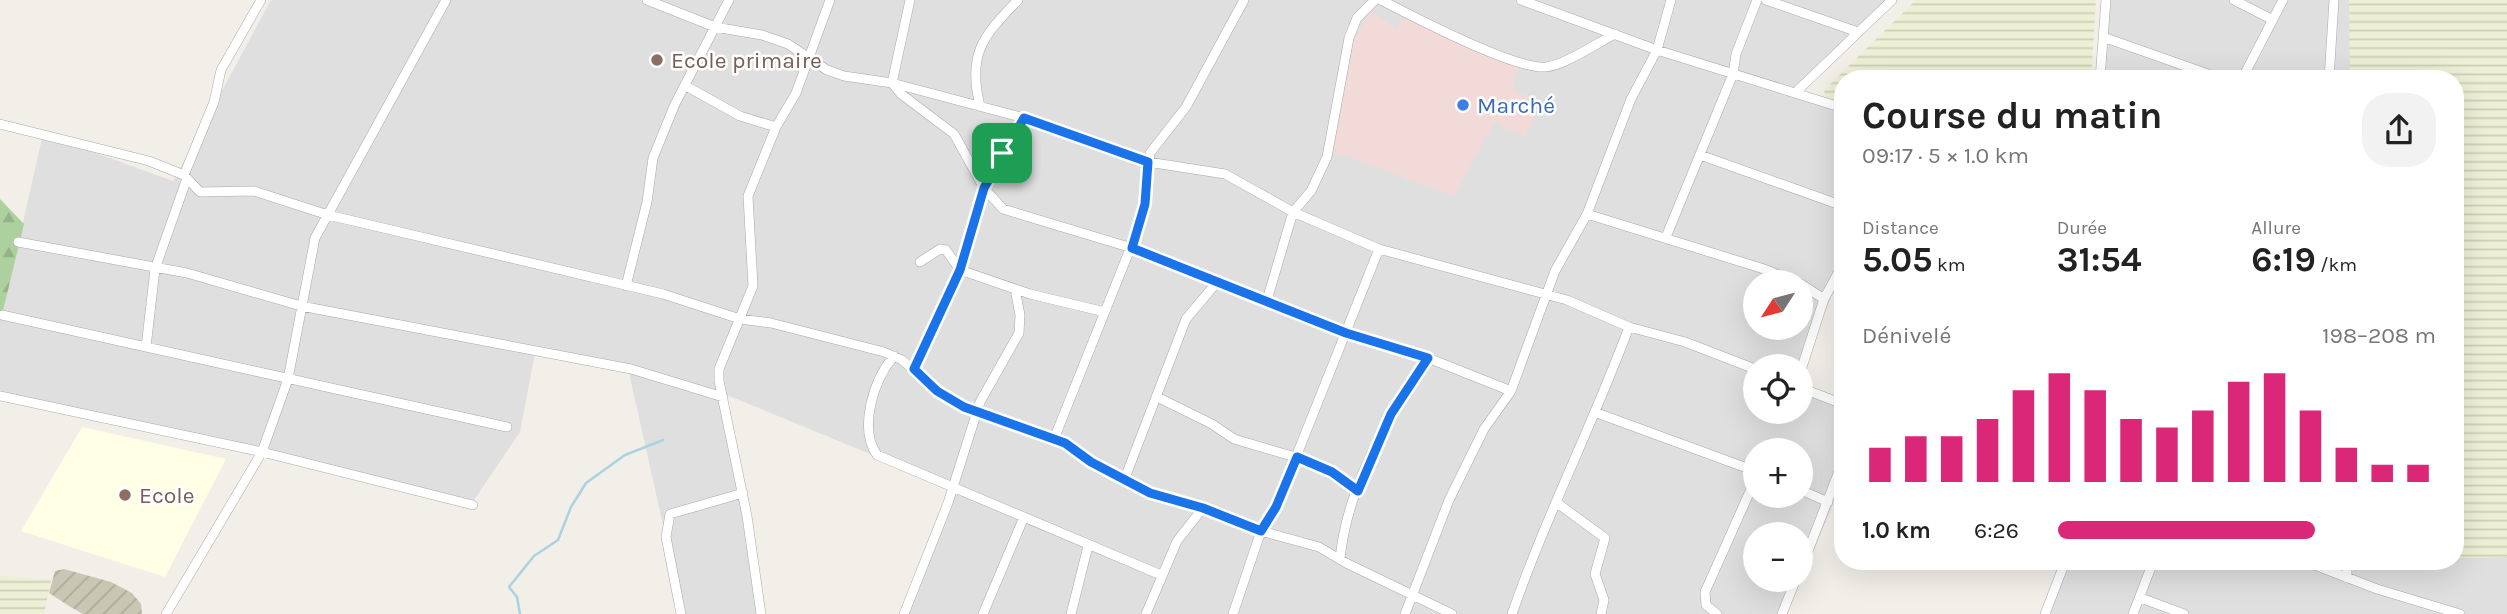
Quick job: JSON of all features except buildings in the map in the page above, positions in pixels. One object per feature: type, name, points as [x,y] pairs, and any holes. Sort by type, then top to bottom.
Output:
[{"type":"street","points":[[146,347],[155,269],[185,178],[210,114],[221,70],[261,0]]},
{"type":"street","points":[[166,614],[262,452],[288,379],[315,238],[446,0]]},
{"type":"street","points":[[647,0],[715,27],[762,35],[788,44],[827,70],[844,76],[892,83],[1024,118],[1148,162],[1225,174],[1293,212],[1379,249],[1567,300],[1629,327],[1685,342],[1743,364]]},
{"type":"street","points":[[626,286],[647,202],[653,158],[675,104],[729,0]]},
{"type":"street","points":[[761,614],[743,493],[719,369],[753,286],[748,196],[776,127],[796,93],[830,0]]},
{"type":"street","points":[[892,83],[910,0]]},
{"type":"street","points":[[980,106],[973,79],[976,57],[985,37],[1018,0]]},
{"type":"street","points":[[1054,439],[1132,248],[1145,204],[1150,153],[1186,107],[1244,0]]},
{"type":"street","points":[[1267,300],[1293,212],[1302,204],[1322,172],[1344,53],[1357,18],[1375,0]]},
{"type":"street","points":[[1381,0],[1465,42],[1535,66],[1552,66],[1615,34]]},
{"type":"street","points":[[1521,0],[1657,50],[1834,104]]},
{"type":"street","points":[[1405,614],[1449,500],[1484,429],[1511,391],[1545,296],[1587,214],[1631,99],[1657,50],[1671,0]]},
{"type":"street","points":[[1666,237],[1733,74],[1736,54],[1757,0]]},
{"type":"street","points":[[1766,0],[1858,32]]},
{"type":"street","points":[[1795,93],[1892,0]]},
{"type":"street","points":[[2101,70],[2106,0]]},
{"type":"street","points":[[2234,0],[2272,19]]},
{"type":"street","points":[[2246,70],[2283,0]]},
{"type":"street","points":[[2330,70],[2334,0]]},
{"type":"street","points":[[2103,37],[2196,70]]},
{"type":"street","points":[[892,83],[901,94],[954,134],[994,203],[1012,213],[1132,248],[1346,333],[1428,358],[1511,391]]},
{"type":"street","points":[[686,86],[740,116],[776,127]]},
{"type":"street","points":[[914,369],[960,270],[984,188],[1024,118]]},
{"type":"street","points":[[0,124],[149,161],[185,178],[200,192],[254,191],[328,215],[663,294],[740,320],[771,323],[894,356],[914,369],[937,391],[976,412],[1054,439],[1150,493],[1203,508],[1261,531],[1320,547],[1452,614]]},
{"type":"street","points":[[1700,155],[1834,203]]},
{"type":"street","points":[[1587,214],[1666,237],[1761,270]]},
{"type":"street","points":[[18,242],[187,273],[301,306],[631,369],[723,397]]},
{"type":"street","points":[[920,262],[940,249],[946,250],[960,270],[1015,289],[1105,312]]},
{"type":"street","points":[[1233,614],[1261,531],[1276,507],[1297,457],[1379,249]]},
{"type":"street","points":[[1125,478],[1186,319],[1218,281]]},
{"type":"street","points":[[1806,354],[1824,299],[1834,281]]},
{"type":"street","points":[[904,614],[953,488],[976,412],[991,380],[1020,332],[1015,289]]},
{"type":"street","points":[[1813,292],[1824,299]]},
{"type":"street","points":[[2,315],[508,427]]},
{"type":"street","points":[[1511,614],[1534,549],[1597,413],[1629,327]]},
{"type":"street","points":[[894,356],[874,393],[869,418],[873,449],[877,455],[1161,575]]},
{"type":"street","points":[[1340,559],[1358,491],[1391,414],[1428,358]]},
{"type":"street","points":[[1813,393],[1834,401]]},
{"type":"street","points":[[0,396],[262,452],[472,505]]},
{"type":"street","points":[[1157,397],[1212,424],[1234,439],[1297,457],[1332,472],[1358,491]]},
{"type":"street","points":[[1597,413],[1743,467]]},
{"type":"street","points":[[1813,539],[1834,486]]},
{"type":"street","points":[[681,614],[666,537],[670,514],[743,493]]},
{"type":"street","points":[[1813,495],[1828,502]]},
{"type":"street","points":[[1557,503],[1605,538],[1595,574],[1604,600],[1601,614]]},
{"type":"street","points":[[1717,614],[1706,605],[1705,592],[1743,507]]},
{"type":"street","points":[[1146,614],[1182,531],[1203,508]]},
{"type":"street","points":[[983,614],[1024,517]]},
{"type":"street","points":[[1071,614],[1088,546]]},
{"type":"street","points":[[2045,614],[2062,570]]},
{"type":"street","points":[[2133,614],[2150,570]]},
{"type":"street","points":[[2327,570],[2460,614]]},
{"type":"street","points":[[2347,570],[2347,578]]},
{"type":"street","points":[[1783,614],[1791,592]]},
{"type":"street","points":[[2141,598],[2184,614]]},
{"type":"shaded area","points":[[271,0],[1892,0],[1795,93],[1834,108],[1834,289],[1808,354],[1743,354],[1743,424],[1813,424],[1813,395],[1834,402],[1834,502],[1813,552],[1813,522],[1743,522],[1743,592],[1796,592],[1787,614],[904,614],[953,488],[722,393],[761,614],[683,614],[629,373],[535,353],[520,432],[474,500],[0,394],[0,323],[43,134],[173,181]]},
{"type":"shaded area","points":[[1916,0],[2096,0],[2092,70],[1844,70]]},
{"type":"shaded area","points":[[2105,0],[2507,0],[2507,614],[2040,614],[2057,570],[2464,570],[2464,70],[2101,70]]},
{"type":"shaded area","points":[[2349,0],[2507,0],[2507,557],[2464,558],[2464,70],[2350,70]]},
{"type":"shaded area","points":[[1371,12],[1396,28],[1403,18],[1518,67],[1512,89],[1541,103],[1525,137],[1494,122],[1454,196],[1330,150],[1340,123],[1345,77],[1355,38]]},
{"type":"shaded area","points":[[1834,80],[1834,100],[1826,98],[1824,90]]},
{"type":"shaded area","name":"Ecole","points":[[82,427],[226,459],[165,577],[21,531]]},
{"type":"shaded area","points":[[64,569],[111,582],[132,593],[141,604],[142,614],[83,614],[69,606],[49,593],[55,571]]},
{"type":"shaded area","points":[[0,575],[51,580],[44,614],[0,614]]},
{"type":"green space","points":[[0,199],[24,224],[0,323]]},
{"type":"waterway","points":[[520,614],[517,597],[509,587],[534,556],[558,540],[571,507],[586,483],[625,455],[663,440]]},
{"type":"place","name":"Ecole primaire","points":[[657,60]]},
{"type":"place","name":"Marché","points":[[1463,105]]},
{"type":"place","name":"Ecole","points":[[125,495]]},
{"type":"route","points":[[1024,118],[1148,162],[1145,204],[1132,248],[1346,333],[1428,358],[1391,414],[1358,491],[1332,472],[1297,457],[1276,507],[1261,531],[1203,508],[1150,493],[1091,462],[1081,452],[1065,443],[1016,428],[964,407],[923,380],[914,369],[960,270],[984,188],[1002,153],[1024,118]]}]
